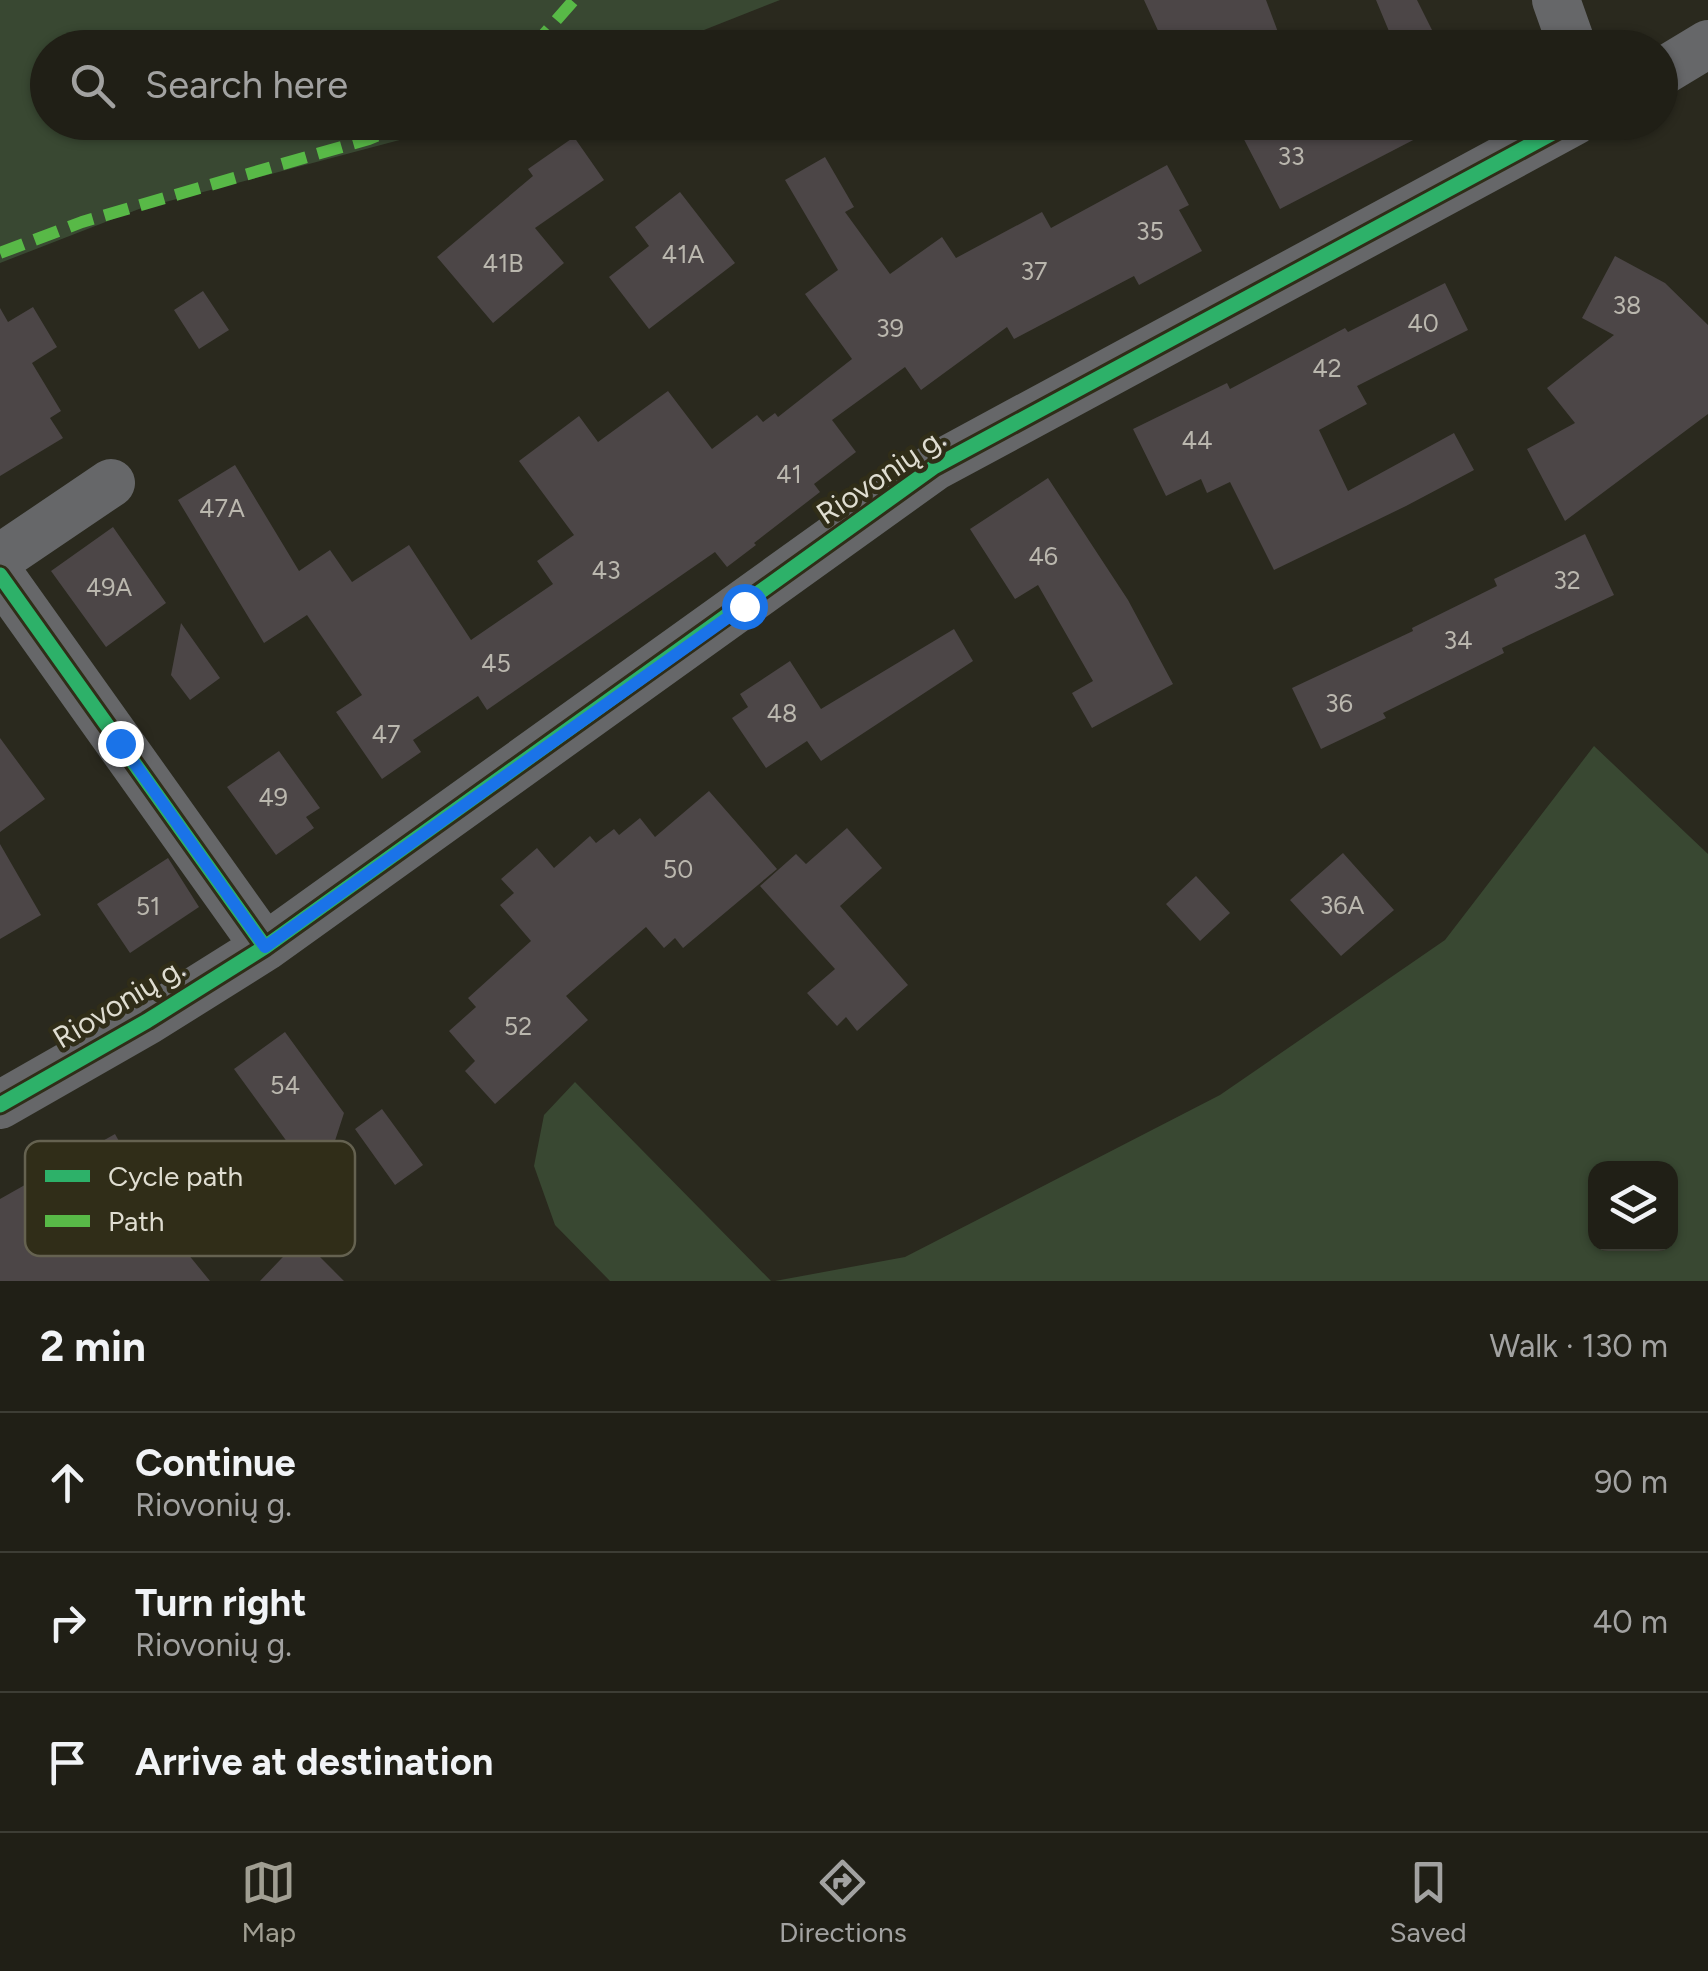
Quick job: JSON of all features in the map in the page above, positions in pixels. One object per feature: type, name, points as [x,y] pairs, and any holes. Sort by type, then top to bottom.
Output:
[{"type":"street","points":[[1556,0],[1567,30]]},
{"type":"street","points":[[1678,63],[1708,44]]},
{"type":"street","name":"Riovonių g.","points":[[0,1105],[148,1021],[265,947],[934,467],[1540,140]]},
{"type":"street","points":[[0,558],[112,483]]},
{"type":"street","points":[[0,575],[265,947]]},
{"type":"green space","points":[[0,0],[780,0],[704,30],[30,30],[30,140],[400,140],[139,209],[0,263]]},
{"type":"green space","points":[[1594,746],[1708,854],[1708,1281],[775,1281],[905,1257],[1220,1095],[1445,940]]},
{"type":"green space","points":[[575,1082],[771,1281],[610,1281],[555,1225],[534,1166],[544,1115]]},
{"type":"building","points":[[1144,0],[1266,0],[1277,30],[1158,30]]},
{"type":"building","points":[[1376,0],[1417,0],[1432,30],[1388,30]]},
{"type":"building","points":[[570,140],[576,140],[604,180],[535,228],[564,263],[493,323],[437,257],[533,176],[528,169]]},
{"type":"building","points":[[1244,140],[1413,140],[1280,209]]},
{"type":"building","points":[[825,157],[854,207],[845,212],[890,274],[942,237],[956,258],[1042,212],[1051,228],[1167,165],[1189,205],[1179,210],[1202,251],[1139,285],[1134,276],[1014,339],[1007,327],[921,390],[905,367],[832,420],[856,452],[814,484],[820,492],[756,545],[727,567],[715,552],[487,710],[478,696],[413,740],[421,752],[382,779],[336,712],[362,695],[307,615],[264,643],[178,500],[235,465],[299,571],[330,550],[352,582],[409,545],[471,640],[553,584],[537,561],[574,535],[519,461],[579,416],[598,442],[668,391],[712,449],[757,415],[763,422],[775,413],[778,417],[852,359],[805,294],[838,270],[785,180]]},
{"type":"building","points":[[680,192],[735,263],[649,329],[609,277],[649,246],[635,227]]},
{"type":"building","points":[[1615,256],[1665,283],[1708,325],[1708,414],[1565,521],[1527,449],[1575,423],[1547,388],[1614,335],[1582,318]]},
{"type":"building","points":[[1445,283],[1468,330],[1357,386],[1367,404],[1319,430],[1348,491],[1454,433],[1474,470],[1274,570],[1230,482],[1207,493],[1201,479],[1166,496],[1133,429],[1227,383],[1230,389],[1345,328],[1348,332]]},
{"type":"building","points":[[203,291],[229,330],[199,349],[174,310]]},
{"type":"building","points":[[33,307],[57,347],[32,363],[61,411],[50,418],[63,438],[0,476],[0,308],[8,322]]},
{"type":"building","points":[[1048,478],[1128,600],[1173,684],[1092,728],[1072,693],[1093,681],[1038,585],[1015,599],[970,529]]},
{"type":"building","points":[[113,527],[166,603],[106,647],[51,571]]},
{"type":"building","points":[[1585,534],[1614,595],[1502,648],[1504,653],[1383,713],[1386,718],[1321,749],[1292,688],[1413,631],[1412,628],[1497,586],[1494,579]]},
{"type":"building","points":[[181,623],[220,678],[190,700],[171,675]]},
{"type":"building","points":[[954,629],[973,661],[821,761],[807,741],[766,768],[732,718],[748,707],[740,694],[790,661],[821,709]]},
{"type":"building","points":[[0,738],[45,799],[0,832]]},
{"type":"building","points":[[279,751],[320,808],[306,817],[314,828],[276,855],[227,787]]},
{"type":"building","points":[[709,791],[777,869],[683,948],[675,938],[664,948],[646,927],[566,996],[588,1020],[495,1104],[465,1071],[475,1061],[449,1031],[476,1007],[468,998],[531,941],[500,905],[514,893],[501,879],[537,848],[554,868],[590,836],[596,843],[614,829],[619,835],[640,818],[655,837]]},
{"type":"building","points":[[847,828],[882,868],[840,906],[908,985],[857,1031],[846,1017],[837,1026],[807,993],[835,969],[760,886],[796,854],[806,864]]},
{"type":"building","points":[[0,844],[41,915],[0,939]]},
{"type":"building","points":[[1343,853],[1394,910],[1341,956],[1290,900]]},
{"type":"building","points":[[168,858],[199,907],[130,953],[97,904]]},
{"type":"building","points":[[1196,876],[1230,913],[1200,941],[1166,904]]},
{"type":"building","points":[[285,1032],[344,1113],[335,1141],[286,1141],[234,1069]]},
{"type":"building","points":[[382,1109],[423,1165],[395,1185],[355,1129]]},
{"type":"building","points":[[25,1185],[25,1256],[190,1256],[210,1281],[0,1281],[0,1199]]},
{"type":"building","points":[[284,1256],[319,1256],[344,1281],[260,1281]]},
{"type":"marked path","points":[[548,30],[574,0]]},
{"type":"marked path","points":[[0,253],[82,222],[366,140]]},
{"type":"cycle path","points":[[0,1105],[147,1021],[265,947],[934,467],[1540,140]]},
{"type":"cycle path","points":[[0,575],[265,947]]},
{"type":"route","points":[[120,743],[265,947],[744,606]]}]
